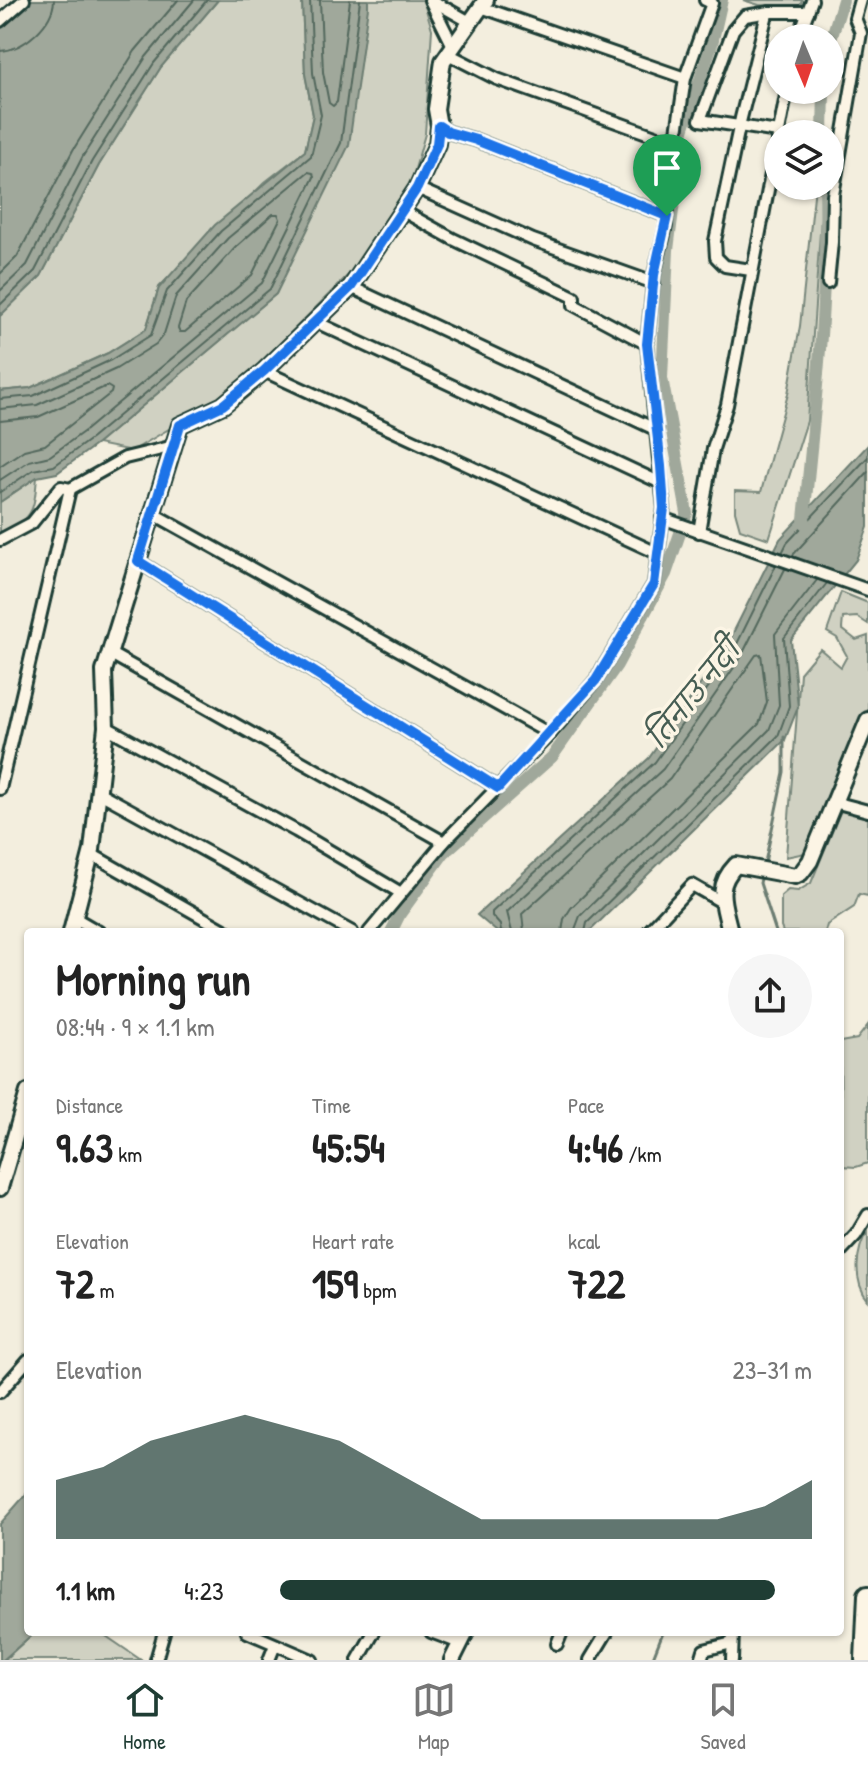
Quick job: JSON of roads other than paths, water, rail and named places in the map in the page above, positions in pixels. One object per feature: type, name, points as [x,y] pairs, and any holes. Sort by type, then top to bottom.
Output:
[{"type":"highway","points":[[865,1660],[868,1595]]},
{"type":"main road","points":[[73,925],[91,854],[106,727],[104,671],[180,425],[223,405],[264,371],[351,287],[417,188],[437,144],[439,126],[436,109],[443,61],[484,3]]},
{"type":"main road","points":[[729,928],[722,882],[736,865],[795,876],[801,873],[810,861],[868,720]]},
{"type":"main road","points":[[0,1188],[24,1106]]},
{"type":"main road","points":[[452,1660],[463,1638]]},
{"type":"street","points":[[0,21],[24,0]]},
{"type":"street","points":[[431,0],[470,22]]},
{"type":"street","points":[[431,0],[450,50],[497,79],[658,137],[676,139]]},
{"type":"street","points":[[805,24],[812,0]]},
{"type":"street","points":[[828,283],[833,195],[861,33],[855,18],[860,0]]},
{"type":"street","points":[[372,928],[444,842],[550,734],[596,680],[654,584],[662,518],[661,483],[647,344],[654,283],[667,216],[670,151],[676,139],[685,78],[710,1]]},
{"type":"street","points":[[484,3],[685,78]]},
{"type":"street","points":[[764,130],[700,120],[733,30],[745,16],[770,12],[808,12]]},
{"type":"street","points":[[751,270],[725,266],[716,257],[715,241],[739,126],[770,12]]},
{"type":"street","points":[[439,126],[667,216]]},
{"type":"street","points":[[417,188],[533,240],[654,283]]},
{"type":"street","points":[[699,532],[713,449],[727,405],[765,200]]},
{"type":"street","points":[[403,211],[453,239],[574,297],[574,305],[647,344]]},
{"type":"street","points":[[351,287],[657,430]]},
{"type":"street","points":[[316,322],[661,483]]},
{"type":"street","points":[[264,371],[657,553]]},
{"type":"street","points":[[0,540],[32,523],[61,487],[70,489],[125,458],[174,446]]},
{"type":"street","points":[[0,789],[1,773],[70,489]]},
{"type":"street","points":[[152,513],[550,734]]},
{"type":"street","points":[[662,518],[868,590]]},
{"type":"street","points":[[138,561],[498,788]]},
{"type":"street","points":[[109,653],[444,842]]},
{"type":"street","points":[[106,727],[296,831],[401,893]]},
{"type":"street","points":[[98,792],[345,928]]},
{"type":"street","points":[[834,802],[868,811]]},
{"type":"street","points":[[91,854],[221,928]]},
{"type":"street","points":[[652,928],[692,885],[725,904]]},
{"type":"street","points":[[844,1248],[868,1215]]},
{"type":"street","points":[[0,1392],[24,1365]]},
{"type":"street","points":[[156,1660],[163,1636]]},
{"type":"street","points":[[256,1636],[312,1660]]},
{"type":"street","points":[[358,1660],[372,1636]]},
{"type":"street","points":[[557,1644],[560,1636]]},
{"type":"street","points":[[590,1660],[605,1636]]},
{"type":"street","points":[[701,1660],[704,1650],[732,1638],[732,1660]]},
{"type":"street","points":[[269,1660],[275,1645]]},
{"type":"water","points":[[27,0],[218,0],[161,67],[99,165],[41,276],[0,316],[0,23]]},
{"type":"water","points":[[302,0],[368,0],[368,7],[349,145],[276,294],[97,444],[57,473],[37,477],[0,502],[0,391],[30,388],[108,353],[146,329],[159,288],[215,225],[305,151],[313,115],[305,74]]},
{"type":"water","points":[[868,445],[868,527],[856,560],[791,640],[798,707],[785,740],[593,928],[492,928],[477,915],[649,758],[725,649],[780,539]]},
{"type":"water","points":[[24,1497],[24,1636],[30,1636],[3,1660],[0,1660],[0,1524]]},
{"type":"waterway","points":[[393,928],[444,853],[552,757],[617,665],[666,574],[687,513],[662,378],[668,250],[683,130],[712,44],[722,0]]},
{"type":"waterway","points":[[836,24],[843,0]]},
{"type":"waterway","points":[[823,120],[824,104]]},
{"type":"waterway","points":[[807,527],[804,519],[823,311],[825,200]]},
{"type":"waterway","points":[[764,867],[784,772],[784,737]]},
{"type":"waterway","points":[[762,875],[760,883],[775,928]]},
{"type":"waterway","points":[[652,1660],[661,1636]]},
{"type":"water label","name":"तिनाउ नदी","points":[[693,694]]}]
